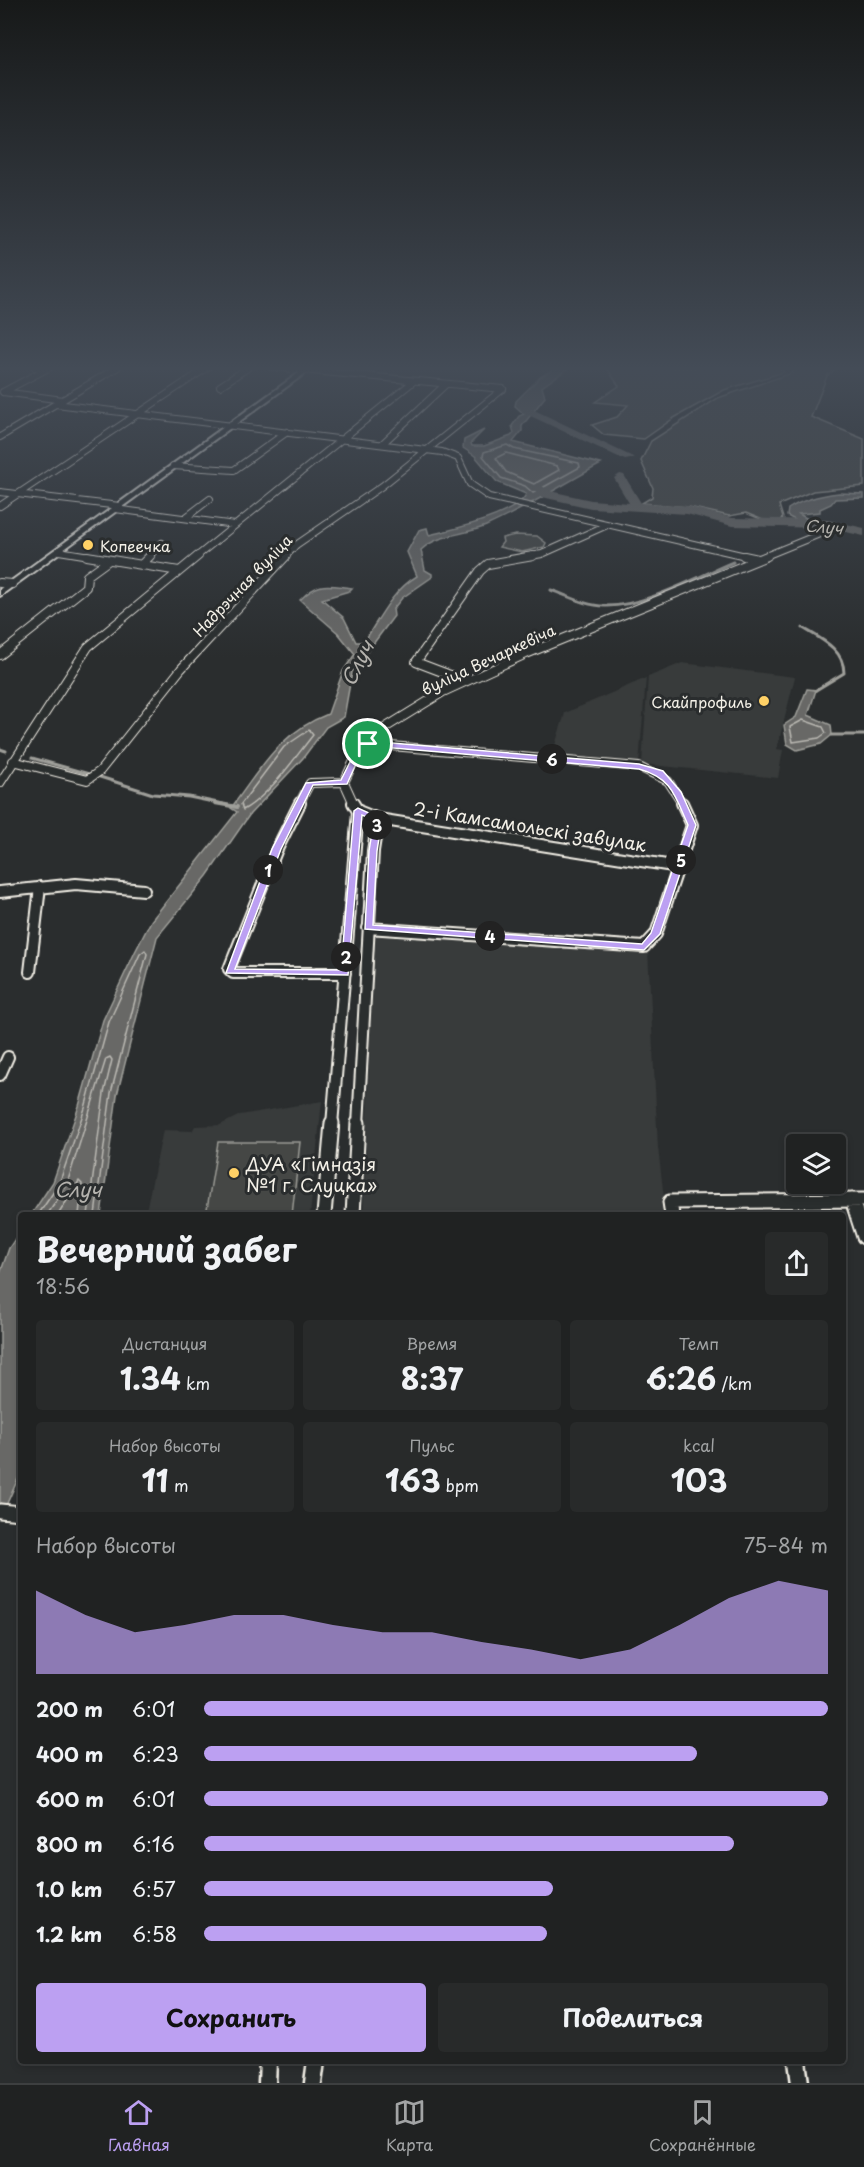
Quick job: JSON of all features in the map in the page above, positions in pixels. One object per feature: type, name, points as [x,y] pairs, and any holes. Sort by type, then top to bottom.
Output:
[{"type":"main road","points":[[0,592],[176,464]]},
{"type":"street","points":[[0,506],[63,464]]},
{"type":"street","points":[[173,466],[234,470],[242,464]]},
{"type":"street","points":[[0,783],[81,655],[178,571],[311,464]]},
{"type":"street","name":"Надрэчная вуліца","points":[[13,761],[87,780],[100,771],[181,669],[296,545],[410,464]]},
{"type":"street","points":[[460,464],[468,483],[478,492],[513,504],[758,559],[827,531]]},
{"type":"street","points":[[0,492],[235,525]]},
{"type":"street","points":[[185,518],[210,499]]},
{"type":"street","points":[[466,681],[416,662],[470,582],[488,564],[542,554],[607,525]]},
{"type":"street","points":[[141,565],[162,543]]},
{"type":"street","points":[[58,551],[178,571]]},
{"type":"street","name":"вуліца Вечаркевіча","points":[[344,782],[352,763],[368,744],[383,729],[419,705],[466,681],[758,559]]},
{"type":"street","points":[[0,655],[86,587],[87,576],[109,560]]},
{"type":"street","points":[[0,583],[12,584]]},
{"type":"street","points":[[368,744],[639,767],[660,772],[677,792],[692,825],[656,934],[644,947],[368,928]]},
{"type":"street","points":[[324,1212],[345,973],[358,811],[344,782],[310,783],[277,849],[229,969],[232,973],[345,973]]},
{"type":"street","name":"2-і Камсамольскі завулак","points":[[358,811],[378,819],[679,867]]},
{"type":"street","points":[[352,1212],[373,851],[378,819]]},
{"type":"street","points":[[0,891],[98,885],[144,890]]},
{"type":"street","points":[[30,972],[40,887]]},
{"type":"street","points":[[0,1075],[8,1057]]},
{"type":"street","points":[[672,1212],[670,1202],[858,1200],[864,1237]]},
{"type":"street","points":[[0,1511],[18,1513]]},
{"type":"street","points":[[267,2083],[268,2064]]},
{"type":"street","points":[[313,2083],[316,2064]]},
{"type":"street","points":[[797,2064],[800,2083]]},
{"type":"shaded area","points":[[642,464],[864,464],[864,486],[813,491],[779,505],[783,518],[778,521],[763,520],[746,513],[729,516],[689,507],[642,503],[652,497],[653,488]]},
{"type":"shaded area","points":[[515,535],[537,536],[546,543],[544,547],[522,552],[499,547],[503,542],[502,538]]},
{"type":"shaded area","points":[[682,663],[795,677],[777,749],[783,750],[778,778],[642,764],[648,677]]},
{"type":"shaded area","points":[[646,678],[639,764],[552,755],[565,713]]},
{"type":"shaded area","points":[[374,933],[648,949],[658,1147],[666,1212],[363,1212]]},
{"type":"shaded area","name":"ДУА «Гімназія №1 г. Слуцка»","points":[[322,1101],[310,1212],[146,1212],[163,1130],[192,1131],[195,1126],[220,1125],[240,1115]]},
{"type":"shaded area","points":[[218,1142],[300,1142],[292,1212],[206,1212]]},
{"type":"water","name":"Случ","points":[[482,464],[601,464],[501,519],[478,529],[435,541],[421,550],[425,570],[432,574],[432,577],[402,598],[393,609],[394,616],[352,672],[344,717],[326,727],[303,758],[250,814],[207,876],[157,937],[117,1095],[101,1212],[33,1212],[53,1182],[79,1106],[103,1020],[151,921],[237,812],[231,808],[272,753],[296,731],[328,714],[343,671],[355,654],[338,633],[300,600],[318,587],[352,588],[322,599],[344,618],[356,642],[364,642],[393,597],[417,576],[407,552],[419,530],[427,528],[429,535],[483,521],[511,509],[526,494],[497,482]]},
{"type":"water","points":[[839,493],[864,494],[864,498],[835,499],[831,504],[820,509],[820,512],[799,514],[813,522],[801,523],[787,516],[788,509],[800,503],[819,496]]},
{"type":"water","points":[[807,689],[816,690],[808,715],[831,725],[832,735],[821,744],[797,750],[787,744],[784,725],[796,717]]},
{"type":"water","name":"Случ","points":[[18,1234],[18,1479],[0,1519],[0,1274],[9,1248]]},
{"type":"waterway","points":[[620,478],[635,502],[634,507]]},
{"type":"waterway","name":"Случ","points":[[537,487],[546,494],[591,504],[634,507]]},
{"type":"waterway","name":"Случ","points":[[634,507],[687,510],[732,522],[828,524],[864,532]]},
{"type":"waterway","points":[[551,590],[591,604],[620,605],[670,590],[733,562]]},
{"type":"waterway","points":[[803,628],[836,651],[843,665],[844,673],[816,690]]},
{"type":"waterway","points":[[832,735],[864,735]]},
{"type":"waterway","points":[[0,749],[6,751]]},
{"type":"waterway","points":[[32,758],[89,774]]},
{"type":"waterway","points":[[100,777],[153,794],[189,797],[223,804]]},
{"type":"waterway","points":[[215,803],[237,807]]},
{"type":"place","name":"Копеечка","points":[[88,545]]},
{"type":"place","name":"Скайпрофиль","points":[[764,701]]},
{"type":"place","name":"ДУА «Гімназія №1 г. Слуцка»","points":[[234,1173]]},
{"type":"route","points":[[368,744],[639,767],[660,772],[677,792],[692,825],[656,934],[644,947],[368,928],[373,851],[378,819],[358,811],[345,973],[232,973],[229,969],[254,903],[277,849],[310,783],[344,782],[352,763],[368,744]]}]
